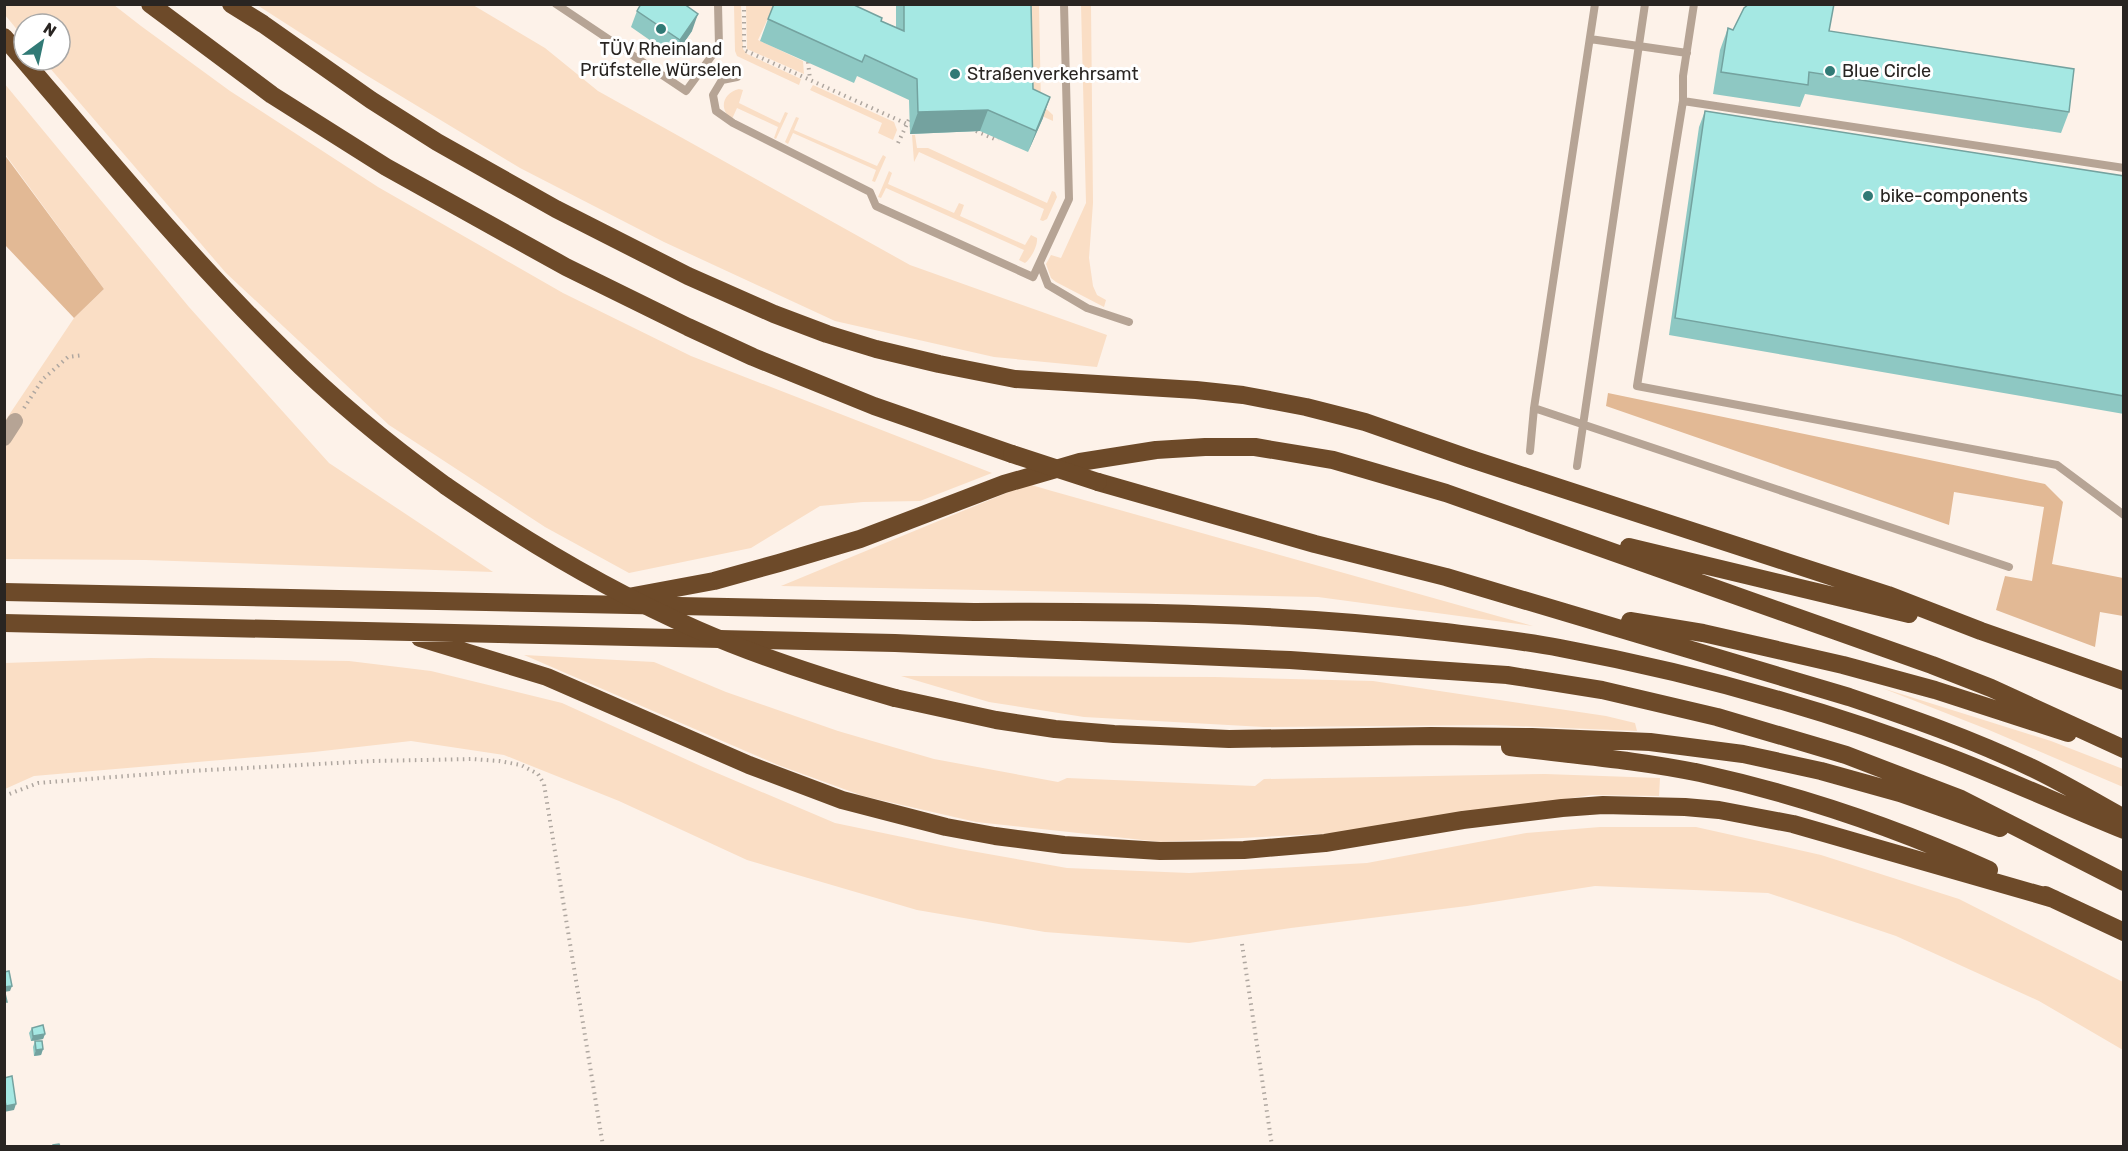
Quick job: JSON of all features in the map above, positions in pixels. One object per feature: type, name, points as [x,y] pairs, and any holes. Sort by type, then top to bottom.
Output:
[{"type":"highway","points":[[150,4],[272,95],[376,161],[566,267],[753,357],[874,406],[1098,482],[1315,544],[1446,577],[1578,615],[1914,718],[2033,768],[2124,818]]},
{"type":"highway","points":[[231,4],[371,100],[437,142],[556,209],[688,276],[774,314],[827,334],[908,357],[1015,379],[1196,390],[1275,400],[1365,422],[1479,462],[1878,592],[2124,681]]},
{"type":"highway","points":[[4,38],[163,222],[237,303],[331,394],[389,444],[446,486],[554,556],[663,614],[777,661],[895,698],[996,720],[1055,729],[1229,739],[1532,737],[1650,742],[1743,754],[1821,771],[1900,793],[2053,846]]},
{"type":"highway","points":[[591,604],[714,581],[860,539],[1004,484],[1080,462],[1156,450],[1255,447],[1312,455],[1363,467],[1446,493],[1942,669],[2001,692],[2124,749]]},
{"type":"highway","points":[[1533,525],[1981,631]]},
{"type":"highway","points":[[4,592],[974,612],[1191,612],[1370,623],[1560,648],[1747,691],[1849,722],[1953,759],[2124,830]]},
{"type":"highway","points":[[1578,615],[1702,633],[1843,665],[1935,690],[2124,754]]},
{"type":"highway","points":[[4,622],[895,643],[1290,660],[1507,675],[1602,690],[1705,714],[1846,755],[1961,799],[2124,882]]},
{"type":"highway","points":[[396,631],[547,677],[738,760],[842,800],[946,827],[996,836],[1160,851],[1244,850],[1325,843],[1463,820],[1562,808],[1603,805],[1685,807],[1719,810],[1793,824],[2054,899]]},
{"type":"highway","points":[[1431,736],[1667,768],[1772,790],[1914,838],[2124,932]]},
{"type":"street","points":[[4,438],[15,421]]},
{"type":"lane","points":[[556,4],[686,91],[719,45],[718,4]]},
{"type":"lane","points":[[737,77],[722,80],[713,95],[716,111],[733,123],[870,192],[876,206],[1033,277],[1069,199],[1064,4]]},
{"type":"lane","points":[[1530,451],[1534,408],[1595,4]]},
{"type":"lane","points":[[1577,466],[1585,425],[1645,4]]},
{"type":"lane","points":[[1694,4],[1683,76],[1683,101],[1637,386],[2057,465],[2124,515]]},
{"type":"lane","points":[[1590,39],[1687,53]]},
{"type":"lane","points":[[1683,101],[2124,168]]},
{"type":"lane","points":[[1040,264],[1048,285],[1087,308],[1129,322]]},
{"type":"lane","points":[[1534,408],[2009,567]]},
{"type":"path","points":[[744,4],[744,50],[908,124]]},
{"type":"path","points":[[808,62],[810,80]]},
{"type":"path","points":[[898,143],[910,117]]},
{"type":"path","points":[[976,131],[998,139]]},
{"type":"path","points":[[15,421],[43,379],[68,357],[83,355]]},
{"type":"path","points":[[4,796],[38,783],[190,771],[374,761],[472,759],[500,761],[521,765],[538,774],[544,784],[603,1146]]},
{"type":"path","points":[[1242,944],[1272,1146]]},
{"type":"shaded area","points":[[4,5],[114,5],[230,91],[378,187],[563,293],[691,356],[992,473],[920,501],[863,502],[820,506],[751,548],[629,573],[545,527],[389,425],[226,273],[53,72],[72,72],[72,12],[12,12],[12,23],[5,15]]},
{"type":"shaded area","points":[[257,5],[473,5],[545,48],[598,91],[910,265],[1107,335],[1097,367],[994,357],[835,321],[664,242],[520,168],[366,75]]},
{"type":"shaded area","points":[[734,5],[741,5],[743,49],[747,54],[801,79],[799,85],[737,56]]},
{"type":"shaded area","points":[[746,5],[774,5],[758,40],[803,61],[804,74],[747,49]]},
{"type":"shaded area","points":[[1024,5],[1039,5],[1041,104],[1053,115],[1053,121],[1026,109]]},
{"type":"shaded area","points":[[1081,5],[1091,5],[1093,203],[1089,258],[1093,286],[1097,295],[1106,300],[1104,307],[1056,282],[1051,278],[1046,264],[1051,255],[1061,258],[1086,203]]},
{"type":"shaded area","points":[[4,83],[189,307],[329,463],[493,572],[145,560],[5,559],[5,421],[74,318],[104,289],[5,154]]},
{"type":"shaded area","points":[[813,85],[894,122],[897,130],[893,140],[878,133],[882,123],[810,90]]},
{"type":"shaded area","points":[[739,89],[743,90],[739,103],[780,123],[785,112],[788,113],[776,139],[774,138],[778,127],[737,108],[732,119],[725,111],[726,98]]},
{"type":"shaded area","points":[[796,117],[799,118],[794,130],[877,166],[883,155],[886,157],[875,182],[872,181],[876,170],[793,133],[788,144],[785,142]]},
{"type":"shaded area","points":[[912,135],[915,135],[917,148],[928,148],[1047,203],[1052,191],[1055,192],[1057,197],[1047,219],[1040,220],[1044,209],[919,152],[914,162]]},
{"type":"shaded area","points":[[4,154],[104,289],[74,318],[5,245]]},
{"type":"shaded area","points":[[889,171],[892,173],[888,184],[954,213],[959,203],[964,205],[960,216],[1025,245],[1031,235],[1037,238],[1032,255],[1025,263],[1019,260],[1024,250],[886,188],[881,198],[878,197]]},
{"type":"shaded area","points":[[1608,393],[2045,484],[2063,502],[2052,564],[2123,578],[2123,616],[2100,612],[2095,647],[1996,610],[2005,576],[2032,581],[2044,507],[1954,492],[1949,525],[1606,406]]},
{"type":"shaded area","points":[[1028,484],[1533,626],[1318,597],[781,586]]},
{"type":"shaded area","points":[[524,655],[654,662],[726,692],[838,731],[934,759],[1058,782],[1067,778],[1255,786],[1264,779],[1545,774],[1660,778],[1659,796],[1592,795],[1339,833],[1161,842],[976,822],[863,796],[778,765]]},
{"type":"shaded area","points":[[151,658],[349,661],[431,671],[562,703],[703,767],[835,823],[1067,868],[1189,873],[1367,863],[1526,833],[1600,827],[1696,827],[1821,855],[1959,899],[2123,982],[2123,1050],[2039,1001],[1896,936],[1768,893],[1595,886],[1467,906],[1189,943],[1045,932],[917,910],[747,860],[619,801],[504,755],[411,741],[314,752],[34,776],[5,789],[5,663]]},
{"type":"shaded area","points":[[901,676],[1215,677],[1373,681],[1606,716],[1635,723],[1637,731],[1493,725],[1264,727],[1084,717],[989,702]]},
{"type":"shaded area","points":[[1882,688],[2051,741],[2123,769],[2123,787],[1989,730]]},
{"type":"building","points":[[641,4],[684,4],[698,14],[680,40],[637,11]]},
{"type":"building","points":[[774,4],[852,4],[904,31],[904,4],[1031,4],[1033,89],[1050,97],[1036,131],[988,110],[918,112],[917,79],[865,55],[862,62],[768,19]]},
{"type":"building","points":[[1749,4],[1834,4],[1829,31],[2074,69],[2069,112],[1809,72],[1808,85],[1721,72],[1728,28],[1733,30],[1744,8]]},
{"type":"building","points":[[1705,111],[2124,176],[2124,396],[1675,318]]},
{"type":"building","points":[[9,971],[12,986],[4,987],[4,972]]},
{"type":"building","points":[[43,1025],[45,1034],[33,1036],[32,1028]]},
{"type":"building","points":[[35,1041],[42,1041],[43,1049],[36,1050]]},
{"type":"building","points":[[12,1076],[16,1104],[6,1106],[4,1078]]},
{"type":"place","name":"TÜV Rheinland Prüfstelle Würselen","points":[[661,29]]},
{"type":"place","name":"Blue Circle","points":[[1830,71]]},
{"type":"place","name":"Straßenverkehrsamt","points":[[955,74]]},
{"type":"place","name":"bike-components","points":[[1868,196]]}]
